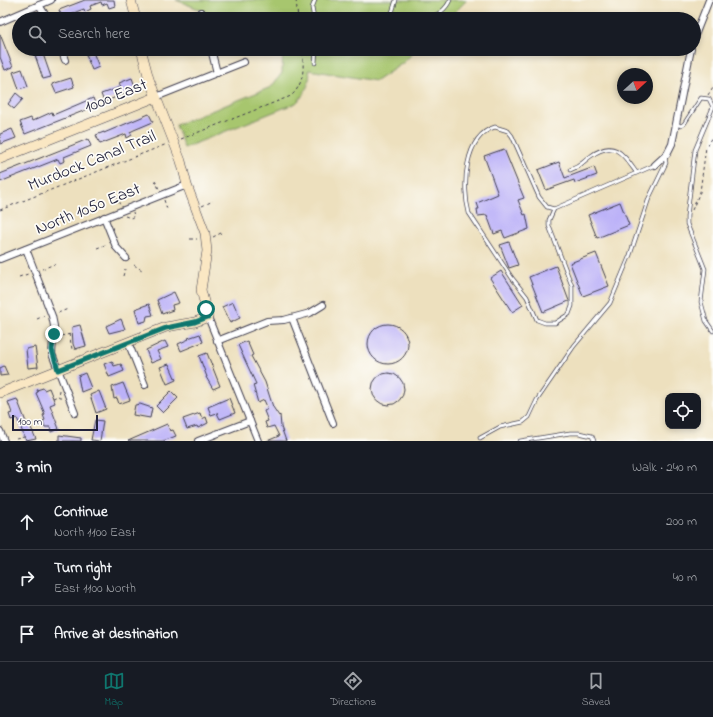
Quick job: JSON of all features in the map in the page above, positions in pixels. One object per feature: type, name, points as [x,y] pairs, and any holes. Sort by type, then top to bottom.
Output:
[{"type":"street","points":[[23,12],[51,0]]},
{"type":"street","points":[[131,0],[134,12]]},
{"type":"street","points":[[701,20],[709,0]]},
{"type":"street","points":[[39,5],[44,12]]},
{"type":"street","points":[[0,22],[12,17]]},
{"type":"street","points":[[64,56],[66,60]]},
{"type":"street","points":[[143,56],[156,97],[175,143],[187,185],[206,240],[207,251],[201,290],[208,317],[258,441]]},
{"type":"street","points":[[213,56],[217,73]]},
{"type":"street","points":[[655,165],[665,157],[672,144],[690,56]]},
{"type":"street","name":"1000 East","points":[[0,160],[244,62]]},
{"type":"street","name":"North 1050 East","points":[[0,259],[187,185]]},
{"type":"street","points":[[104,217],[116,247],[126,258]]},
{"type":"street","points":[[26,248],[54,322],[52,350],[58,370],[75,413]]},
{"type":"street","points":[[217,341],[267,321],[292,318],[310,313],[323,305]]},
{"type":"street","points":[[0,393],[166,328],[195,322],[208,317]]},
{"type":"street","points":[[292,318],[333,424]]},
{"type":"street","points":[[128,342],[145,385]]},
{"type":"street","points":[[198,441],[250,421]]},
{"type":"street","points":[[0,431],[4,441]]},
{"type":"lane","points":[[313,12],[312,8],[315,0]]},
{"type":"lane","points":[[392,12],[396,0]]},
{"type":"lane","points":[[441,12],[450,0]]},
{"type":"lane","points":[[315,56],[315,62]]},
{"type":"lane","points":[[676,123],[681,126],[684,124],[698,100],[707,97],[713,107],[695,150],[687,224],[705,269],[701,302],[706,321],[713,331]]},
{"type":"lane","points":[[554,209],[549,220],[549,226],[572,286],[572,306],[569,314],[562,319],[555,323],[545,323],[538,320],[533,314],[527,297],[512,278],[469,213],[467,205],[467,168],[476,140],[491,129],[495,128],[508,131],[517,145],[539,197],[547,207],[554,209],[655,165]]},
{"type":"lane","points":[[570,170],[581,166],[593,154],[612,149],[621,152],[636,172]]},
{"type":"lane","points":[[480,438],[500,427],[523,422],[529,417],[537,400],[574,346],[610,303],[630,255],[649,198],[666,163],[665,157]]},
{"type":"lane","points":[[520,441],[570,433],[592,436],[594,441]]},
{"type":"path","points":[[296,0],[297,12]]},
{"type":"path","name":"Murdock Canal Trail","points":[[0,210],[175,143],[291,96],[298,90],[302,82],[302,56]]},
{"type":"path","points":[[707,97],[713,87]]},
{"type":"path","points":[[687,216],[698,199],[706,147],[713,135]]},
{"type":"path","points":[[155,180],[160,190]]},
{"type":"path","points":[[116,196],[120,206]]},
{"type":"path","points":[[164,200],[167,208]]},
{"type":"path","points":[[202,206],[213,202]]},
{"type":"path","points":[[131,218],[134,216],[134,212]]},
{"type":"path","points":[[125,215],[131,218],[132,221]]},
{"type":"path","points":[[213,237],[223,232]]},
{"type":"path","points":[[190,239],[198,238]]},
{"type":"path","points":[[97,248],[108,244]]},
{"type":"path","points":[[42,269],[55,264]]},
{"type":"path","points":[[134,265],[142,270]]},
{"type":"path","points":[[123,276],[125,269]]},
{"type":"path","points":[[19,277],[28,274]]},
{"type":"path","points":[[56,314],[68,309]]},
{"type":"path","points":[[37,319],[44,316]]},
{"type":"path","points":[[61,336],[70,334],[72,349],[81,349]]},
{"type":"path","points":[[58,396],[60,389]]},
{"type":"path","points":[[53,398],[58,396]]},
{"type":"path","points":[[58,396],[64,400]]},
{"type":"path","points":[[16,440],[24,437]]},
{"type":"green space","points":[[176,0],[467,0],[455,12],[206,12]]},
{"type":"green space","points":[[283,56],[410,56],[403,63],[376,81],[309,70],[310,74],[307,88],[296,103],[184,148],[176,125],[271,87],[282,73]]},
{"type":"building","points":[[85,0],[114,0],[115,6],[109,8],[107,3],[102,5],[101,2],[90,6],[91,9],[85,12],[84,9],[76,12],[60,12],[59,10]]},
{"type":"building","points":[[0,34],[13,67],[5,70],[0,57]]},
{"type":"building","points":[[35,56],[44,56],[51,77],[43,79]]},
{"type":"building","points":[[86,56],[95,56],[99,67],[92,70]]},
{"type":"building","points":[[22,69],[28,86],[19,89],[13,72]]},
{"type":"building","points":[[71,78],[74,87],[56,93],[52,84]]},
{"type":"building","points":[[132,78],[136,89],[104,102],[101,94],[121,87],[119,83]]},
{"type":"building","points":[[16,93],[23,99],[14,109],[8,104]]},
{"type":"building","points":[[93,98],[96,106],[25,134],[20,122],[31,118],[32,121],[52,112],[53,115]]},
{"type":"building","points":[[149,114],[153,122],[130,132],[132,135],[127,138],[126,134],[100,144],[96,135]]},
{"type":"building","points":[[12,129],[16,138],[0,144],[0,134]]},
{"type":"building","points":[[88,139],[91,146],[64,157],[65,161],[60,163],[58,159],[0,182],[0,174]]},
{"type":"building","points":[[504,149],[524,198],[518,200],[524,215],[526,214],[529,229],[505,238],[502,231],[494,234],[487,215],[478,216],[477,209],[479,209],[477,203],[498,194],[484,156]]},
{"type":"building","points":[[559,162],[565,178],[594,167],[597,175],[575,183],[574,180],[546,190],[538,170]]},
{"type":"building","points":[[620,202],[629,225],[597,238],[588,215]]},
{"type":"building","points":[[509,242],[518,265],[509,268],[500,245]]},
{"type":"building","points":[[596,253],[609,286],[583,296],[570,263]]},
{"type":"building","points":[[556,266],[569,301],[543,312],[529,277]]},
{"type":"building","points":[[501,271],[523,305],[512,312],[490,278]]},
{"type":"building","points":[[174,292],[179,303],[172,305],[173,310],[162,314],[157,300]]},
{"type":"building","points":[[233,302],[240,318],[230,323],[222,307]]},
{"type":"building","points":[[149,304],[153,315],[147,316],[146,321],[139,323],[135,309]]},
{"type":"building","points":[[121,319],[125,329],[109,333],[106,326]]},
{"type":"building","points":[[392,324],[399,327],[405,333],[408,344],[407,352],[399,361],[392,364],[384,364],[377,361],[369,352],[368,340],[371,333],[380,325]]},
{"type":"building","points":[[80,325],[86,346],[75,349],[73,344],[72,327]]},
{"type":"building","points":[[200,334],[203,342],[181,351],[178,344],[189,339],[188,338]]},
{"type":"building","points":[[165,341],[168,347],[157,351],[161,359],[151,363],[146,350]]},
{"type":"building","points":[[247,341],[253,355],[251,356],[265,382],[273,407],[279,416],[280,415],[281,427],[286,441],[267,441],[279,436],[274,426],[267,428],[265,422],[268,421],[264,411],[268,409],[264,400],[258,403],[253,385],[256,384],[238,345]]},
{"type":"building","points":[[35,347],[38,367],[28,368],[26,349]]},
{"type":"building","points":[[207,353],[220,386],[213,389],[206,377],[199,356]]},
{"type":"building","points":[[112,361],[114,366],[121,364],[124,371],[109,377],[104,364]]},
{"type":"building","points":[[169,364],[176,380],[167,384],[160,367]]},
{"type":"building","points":[[4,366],[8,375],[0,376],[0,368]]},
{"type":"building","points":[[85,373],[91,388],[81,392],[78,376]]},
{"type":"building","points":[[388,373],[397,376],[401,380],[404,389],[401,398],[397,402],[388,405],[379,402],[375,398],[372,389],[375,380],[379,376]]},
{"type":"building","points":[[123,383],[130,400],[119,404],[117,398],[114,399],[112,387]]},
{"type":"building","points":[[43,388],[44,390],[49,388],[55,403],[50,405],[59,429],[51,432],[50,427],[45,427],[43,415],[45,414],[36,393],[38,392],[37,390]]},
{"type":"building","points":[[99,391],[106,409],[96,413],[90,395]]},
{"type":"building","points":[[171,391],[178,398],[163,413],[156,406]]},
{"type":"building","points":[[229,398],[235,413],[220,419],[217,413],[211,415],[208,407]]},
{"type":"building","points":[[17,399],[26,422],[29,423],[36,439],[26,441],[17,418],[11,420],[9,414],[12,413],[8,402]]},
{"type":"building","points":[[140,404],[152,408],[150,418],[133,415],[135,405]]},
{"type":"building","points":[[200,413],[202,419],[206,417],[208,423],[198,428],[197,426],[187,429],[183,419]]},
{"type":"building","points":[[95,420],[103,421],[100,441],[91,440]]},
{"type":"building","points":[[167,424],[170,431],[173,430],[176,436],[163,441],[128,441]]},
{"type":"building","points":[[59,435],[81,438],[81,441],[59,441]]},
{"type":"route","points":[[54,334],[52,354],[58,370],[171,326],[195,322],[208,317],[206,309]]}]
